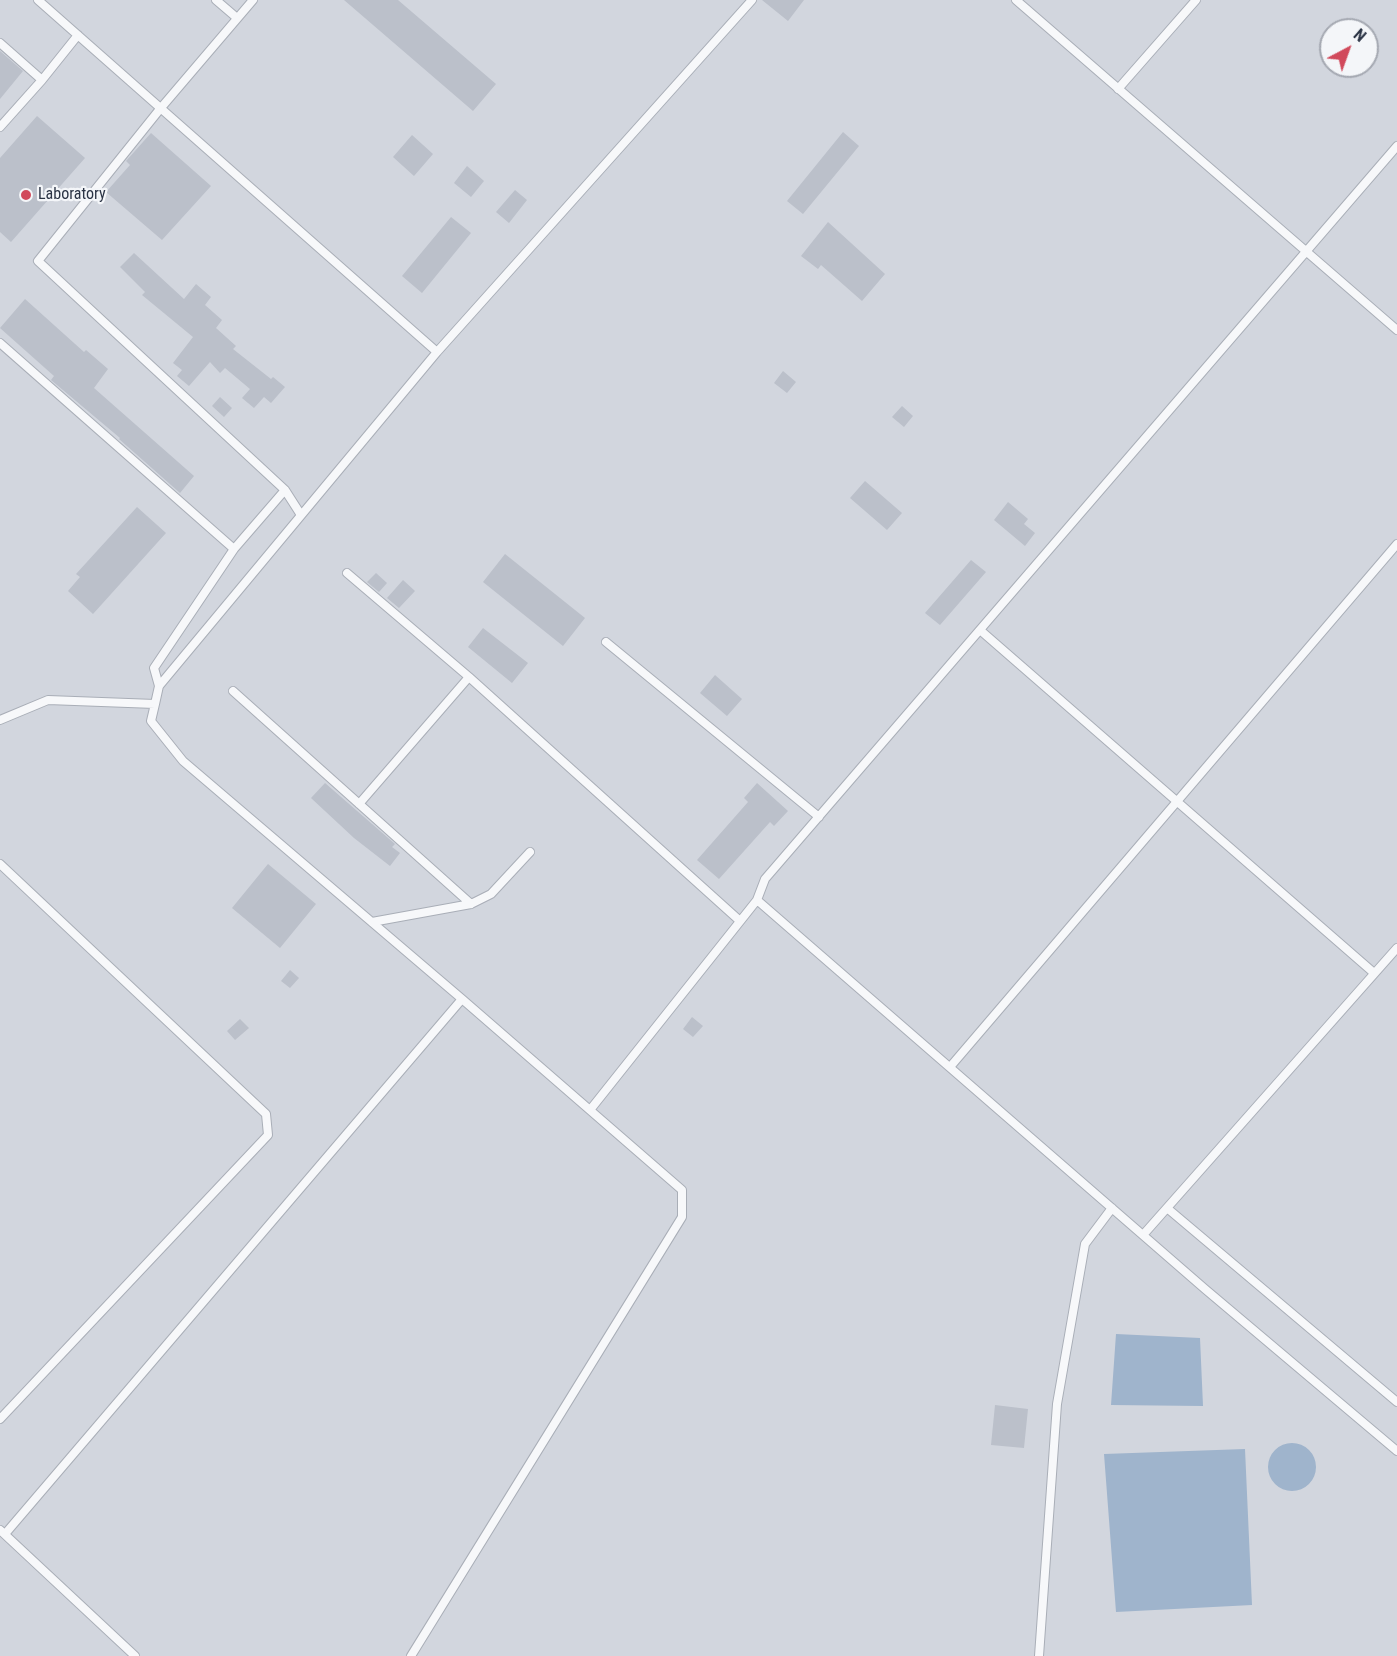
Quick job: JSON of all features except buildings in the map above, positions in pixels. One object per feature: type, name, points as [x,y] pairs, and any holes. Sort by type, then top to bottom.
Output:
[{"type":"lane","points":[[38,0],[437,352]]},
{"type":"lane","points":[[216,0],[237,18]]},
{"type":"lane","points":[[253,0],[160,109],[38,261],[285,490],[301,515]]},
{"type":"lane","points":[[411,1656],[682,1217],[682,1190],[183,761],[151,722],[159,686],[301,515],[437,352],[752,0]]},
{"type":"lane","points":[[1016,0],[1397,330]]},
{"type":"lane","points":[[1118,89],[1196,0]]},
{"type":"lane","points":[[0,127],[78,35]]},
{"type":"lane","points":[[0,43],[42,80]]},
{"type":"lane","points":[[590,1110],[757,900],[765,879],[1397,146]]},
{"type":"lane","points":[[0,343],[234,549]]},
{"type":"lane","points":[[159,686],[154,668],[234,549],[285,490]]},
{"type":"lane","points":[[950,1067],[1397,544]]},
{"type":"lane","points":[[346,573],[469,677],[740,921]]},
{"type":"lane","points":[[980,630],[1374,973]]},
{"type":"lane","points":[[606,642],[819,816]]},
{"type":"lane","points":[[359,804],[469,677]]},
{"type":"lane","points":[[233,691],[471,904]]},
{"type":"lane","points":[[0,720],[48,699],[155,704]]},
{"type":"lane","points":[[372,922],[471,904],[491,894],[530,852]]},
{"type":"lane","points":[[0,864],[266,1114],[268,1135],[0,1419]]},
{"type":"lane","points":[[757,900],[1143,1235],[1397,1451]]},
{"type":"lane","points":[[1143,1235],[1397,948]]},
{"type":"lane","points":[[135,1656],[2,1532],[462,999]]},
{"type":"lane","points":[[1039,1656],[1057,1404],[1084,1244],[1112,1208]]},
{"type":"lane","points":[[1167,1208],[1397,1402]]},
{"type":"shaded area","points":[[0,0],[1397,0],[1397,1656],[0,1656]]},
{"type":"water","points":[[1116,1334],[1200,1338],[1203,1406],[1111,1405]]},
{"type":"water","points":[[1287,1443],[1297,1443],[1309,1450],[1316,1462],[1316,1472],[1309,1484],[1297,1491],[1287,1491],[1272,1480],[1268,1472],[1268,1462],[1279,1447]]},
{"type":"water","points":[[1245,1449],[1252,1605],[1116,1612],[1104,1454]]},
{"type":"place","name":"Laboratory","points":[[26,195]]}]
